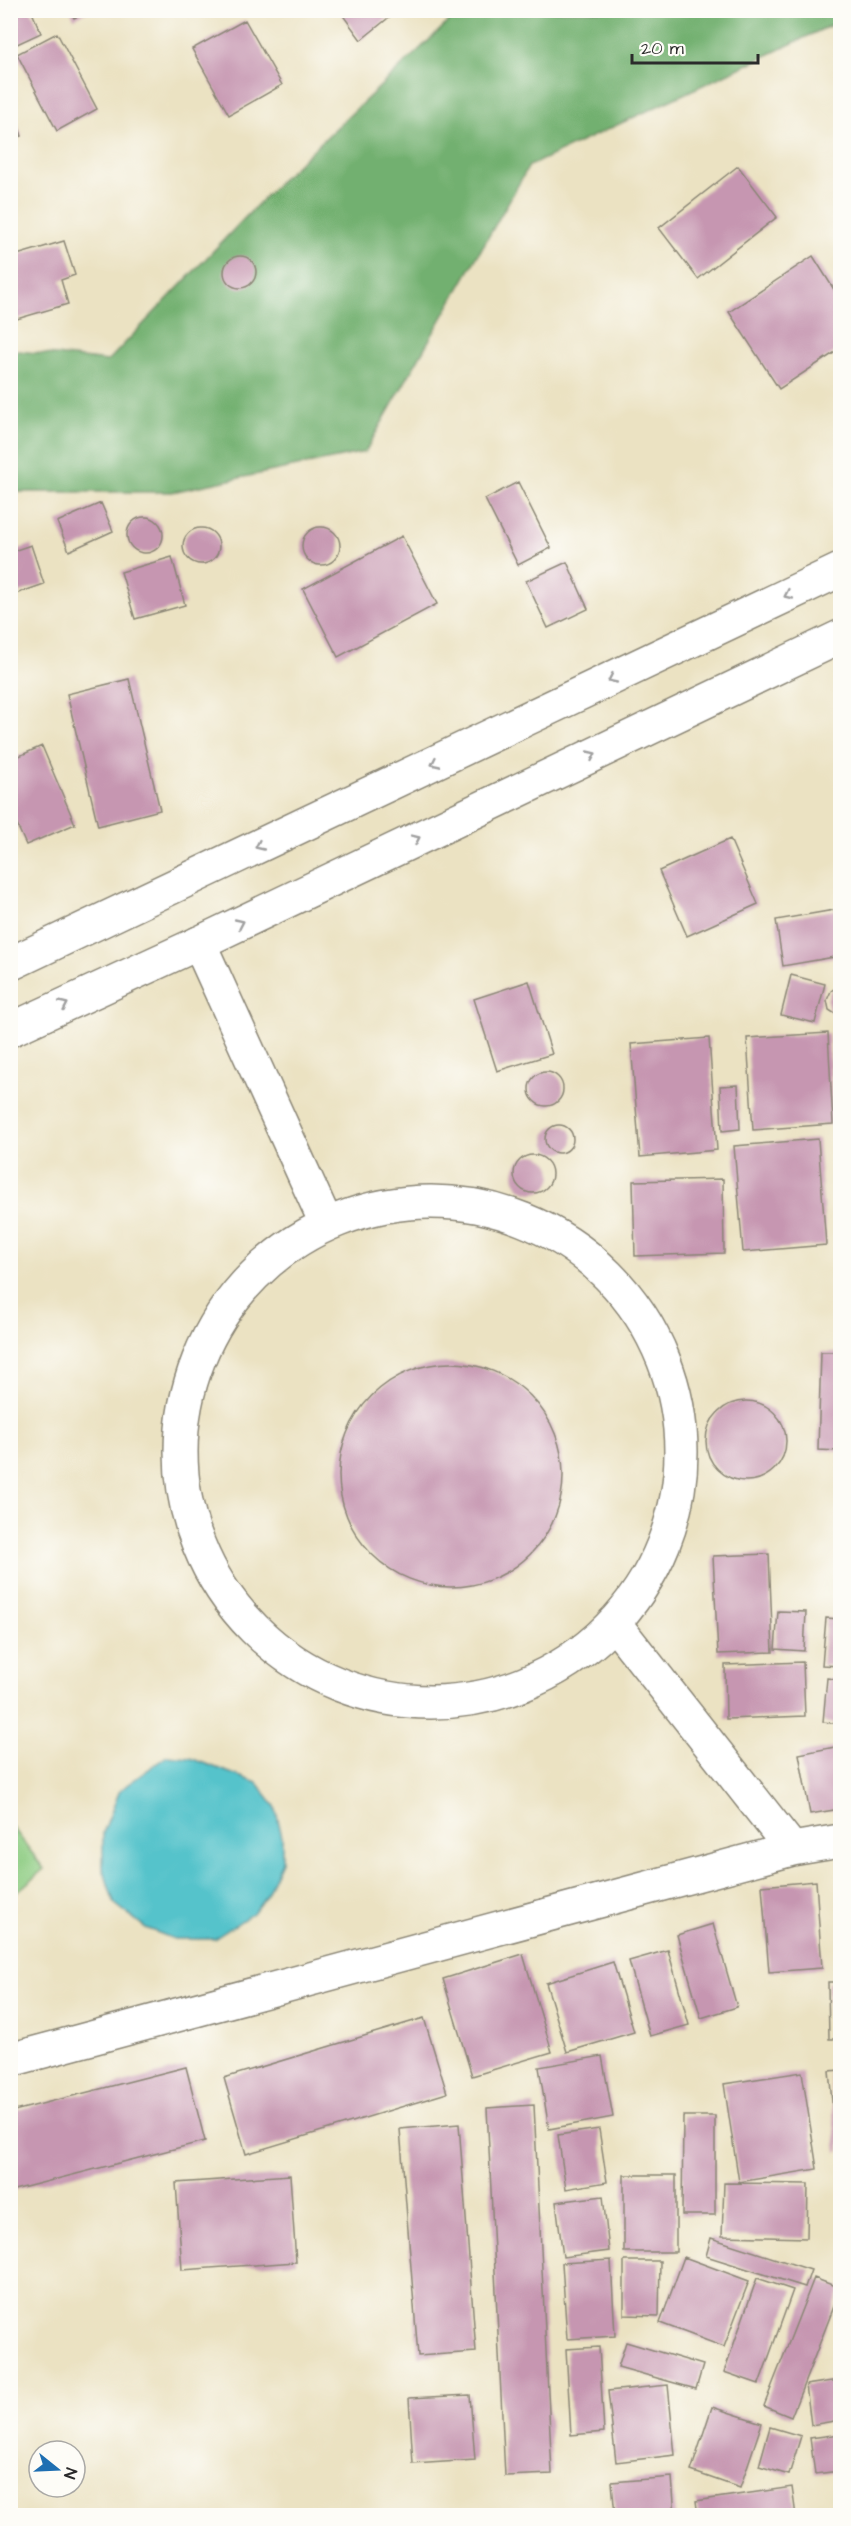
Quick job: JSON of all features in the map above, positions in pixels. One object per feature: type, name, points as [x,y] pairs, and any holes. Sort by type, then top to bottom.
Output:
[{"type":"main road","points":[[10,964],[840,570]]},
{"type":"main road","points":[[10,1030],[199,943],[840,637]]},
{"type":"main road","points":[[199,943],[326,1223]]},
{"type":"main road","points":[[448,1200],[509,1212],[566,1239],[614,1279],[651,1330],[674,1389],[682,1451],[674,1514],[650,1573],[614,1623],[561,1667],[499,1694],[431,1704],[364,1695],[302,1669],[249,1626],[209,1571],[186,1507],[180,1439],[193,1372],[223,1311],[268,1260],[326,1223],[385,1204],[448,1200]]},
{"type":"main road","points":[[614,1623],[792,1849]]},
{"type":"main road","points":[[10,2060],[792,1849],[840,1841]]},
{"type":"green space","points":[[840,10],[840,24],[838,22],[529,166],[365,452],[172,492],[11,492],[11,350],[108,361],[281,180],[460,11]]},
{"type":"green space","points":[[11,1825],[44,1869],[10,1897]]},
{"type":"water","points":[[167,1756],[190,1758],[257,1783],[275,1806],[282,1837],[282,1861],[267,1894],[253,1913],[214,1939],[174,1939],[146,1928],[114,1903],[103,1868],[103,1833],[120,1790]]},
{"type":"building","points":[[10,10],[31,10],[41,33],[15,45],[10,36]]},
{"type":"building","points":[[70,10],[92,10],[74,18]]},
{"type":"building","points":[[339,10],[398,10],[361,40]]},
{"type":"building","points":[[245,20],[282,85],[229,115],[192,49]]},
{"type":"building","points":[[57,33],[97,109],[57,131],[17,54]]},
{"type":"building","points":[[10,104],[22,136],[10,140]]},
{"type":"building","points":[[738,166],[777,217],[698,279],[659,228]]},
{"type":"building","points":[[64,241],[75,275],[61,280],[68,304],[10,321],[10,257]]},
{"type":"building","points":[[240,256],[252,260],[256,272],[252,284],[240,288],[228,284],[224,272],[228,260]]},
{"type":"building","points":[[813,256],[840,299],[840,349],[779,389],[729,312]]},
{"type":"building","points":[[518,482],[551,548],[518,565],[485,499]]},
{"type":"building","points":[[101,503],[113,531],[69,551],[57,522]]},
{"type":"building","points":[[145,517],[158,522],[163,535],[158,548],[145,553],[132,548],[127,535],[132,522]]},
{"type":"building","points":[[321,527],[334,533],[340,546],[334,559],[321,565],[308,559],[302,546],[308,533]]},
{"type":"building","points":[[201,528],[214,533],[219,546],[214,559],[201,564],[188,559],[183,546],[188,533]]},
{"type":"building","points":[[402,536],[437,604],[338,657],[303,589]]},
{"type":"building","points":[[31,545],[44,584],[10,596],[10,552]]},
{"type":"building","points":[[172,557],[185,605],[135,619],[121,572]]},
{"type":"building","points":[[567,562],[588,609],[548,628],[526,581]]},
{"type":"building","points":[[129,679],[160,810],[98,826],[67,694]]},
{"type":"building","points":[[42,746],[75,824],[26,845],[10,809],[10,760]]},
{"type":"building","points":[[730,839],[758,904],[687,936],[659,871]]},
{"type":"building","points":[[840,909],[840,956],[783,966],[776,920]]},
{"type":"building","points":[[791,975],[825,984],[815,1023],[781,1015]]},
{"type":"building","points":[[529,981],[552,1054],[497,1071],[474,999]]},
{"type":"building","points":[[840,985],[840,1017],[829,1010],[827,1000],[831,991]]},
{"type":"building","points":[[828,1033],[833,1124],[753,1130],[747,1038]]},
{"type":"building","points":[[709,1038],[717,1150],[640,1157],[631,1044]]},
{"type":"building","points":[[546,1072],[558,1077],[563,1089],[558,1101],[546,1106],[534,1101],[529,1089],[534,1077]]},
{"type":"building","points":[[738,1085],[740,1129],[722,1131],[720,1086]]},
{"type":"building","points":[[559,1125],[569,1129],[573,1139],[569,1149],[559,1153],[549,1149],[545,1139],[549,1129]]},
{"type":"building","points":[[818,1139],[826,1245],[743,1252],[734,1146]]},
{"type":"building","points":[[533,1155],[546,1161],[552,1174],[546,1187],[533,1193],[520,1187],[514,1174],[520,1161]]},
{"type":"building","points":[[723,1179],[724,1253],[635,1256],[633,1181]]},
{"type":"building","points":[[821,1352],[840,1352],[840,1451],[818,1450]]},
{"type":"building","points":[[440,1363],[462,1363],[494,1371],[504,1376],[522,1388],[538,1404],[555,1432],[561,1453],[563,1475],[561,1497],[555,1518],[538,1546],[522,1562],[494,1579],[462,1587],[440,1587],[408,1579],[398,1574],[380,1562],[364,1546],[347,1518],[339,1486],[339,1464],[347,1432],[352,1422],[364,1404],[380,1388],[408,1371]]},
{"type":"building","points":[[746,1401],[761,1404],[774,1413],[783,1426],[786,1441],[783,1456],[774,1469],[761,1478],[746,1481],[731,1478],[718,1469],[709,1456],[706,1441],[709,1426],[718,1413],[731,1404]]},
{"type":"building","points":[[769,1554],[773,1652],[718,1654],[713,1556]]},
{"type":"building","points":[[778,1611],[806,1612],[804,1651],[775,1649]]},
{"type":"building","points":[[826,1618],[840,1619],[840,1666],[822,1665]]},
{"type":"building","points":[[803,1662],[805,1716],[726,1719],[725,1665]]},
{"type":"building","points":[[827,1678],[840,1680],[840,1724],[823,1722]]},
{"type":"building","points":[[840,1746],[840,1809],[810,1814],[799,1754]]},
{"type":"building","points":[[816,1881],[822,1968],[769,1972],[762,1886]]},
{"type":"building","points":[[713,1924],[737,2007],[701,2018],[677,1935]]},
{"type":"building","points":[[668,1950],[689,2025],[650,2036],[629,1961]]},
{"type":"building","points":[[523,1954],[552,2052],[472,2076],[443,1979]]},
{"type":"building","points":[[613,1962],[634,2032],[567,2052],[546,1983]]},
{"type":"building","points":[[828,1982],[840,1982],[840,2039],[829,2039]]},
{"type":"building","points":[[424,2018],[447,2093],[246,2154],[224,2078]]},
{"type":"building","points":[[602,2056],[613,2117],[549,2129],[539,2067]]},
{"type":"building","points":[[186,2067],[205,2141],[10,2191],[10,2112]]},
{"type":"building","points":[[840,2070],[840,2151],[837,2152],[829,2071]]},
{"type":"building","points":[[802,2072],[817,2169],[739,2182],[724,2084]]},
{"type":"building","points":[[534,2105],[552,2474],[505,2476],[487,2108]]},
{"type":"building","points":[[683,2116],[715,2116],[715,2215],[682,2215]]},
{"type":"building","points":[[459,2124],[476,2352],[418,2356],[400,2129]]},
{"type":"building","points":[[599,2129],[607,2182],[566,2189],[558,2135]]},
{"type":"building","points":[[290,2175],[296,2262],[182,2270],[176,2183]]},
{"type":"building","points":[[624,2175],[676,2175],[676,2252],[624,2252]]},
{"type":"building","points":[[724,2183],[808,2184],[807,2238],[722,2236]]},
{"type":"building","points":[[603,2196],[609,2251],[563,2257],[556,2202]]},
{"type":"building","points":[[711,2238],[811,2270],[805,2287],[706,2256]]},
{"type":"building","points":[[684,2257],[749,2281],[724,2347],[660,2323]]},
{"type":"building","points":[[611,2260],[615,2336],[567,2339],[562,2263]]},
{"type":"building","points":[[624,2261],[660,2261],[659,2316],[624,2315]]},
{"type":"building","points":[[757,2278],[793,2290],[759,2384],[724,2372]]},
{"type":"building","points":[[814,2278],[840,2288],[840,2291],[791,2417],[764,2406]]},
{"type":"building","points":[[626,2342],[703,2365],[696,2389],[618,2367]]},
{"type":"building","points":[[599,2347],[604,2432],[571,2435],[566,2349]]},
{"type":"building","points":[[838,2380],[840,2420],[811,2425],[806,2385]]},
{"type":"building","points":[[668,2385],[675,2455],[616,2462],[608,2391]]},
{"type":"building","points":[[470,2395],[475,2460],[413,2464],[409,2398]]},
{"type":"building","points":[[712,2407],[762,2423],[740,2488],[691,2471]]},
{"type":"building","points":[[770,2427],[801,2436],[789,2475],[759,2466]]},
{"type":"building","points":[[840,2434],[840,2471],[815,2474],[810,2438]]},
{"type":"building","points":[[672,2477],[675,2516],[615,2516],[612,2482]]},
{"type":"building","points":[[792,2487],[796,2516],[698,2516],[696,2501]]}]
